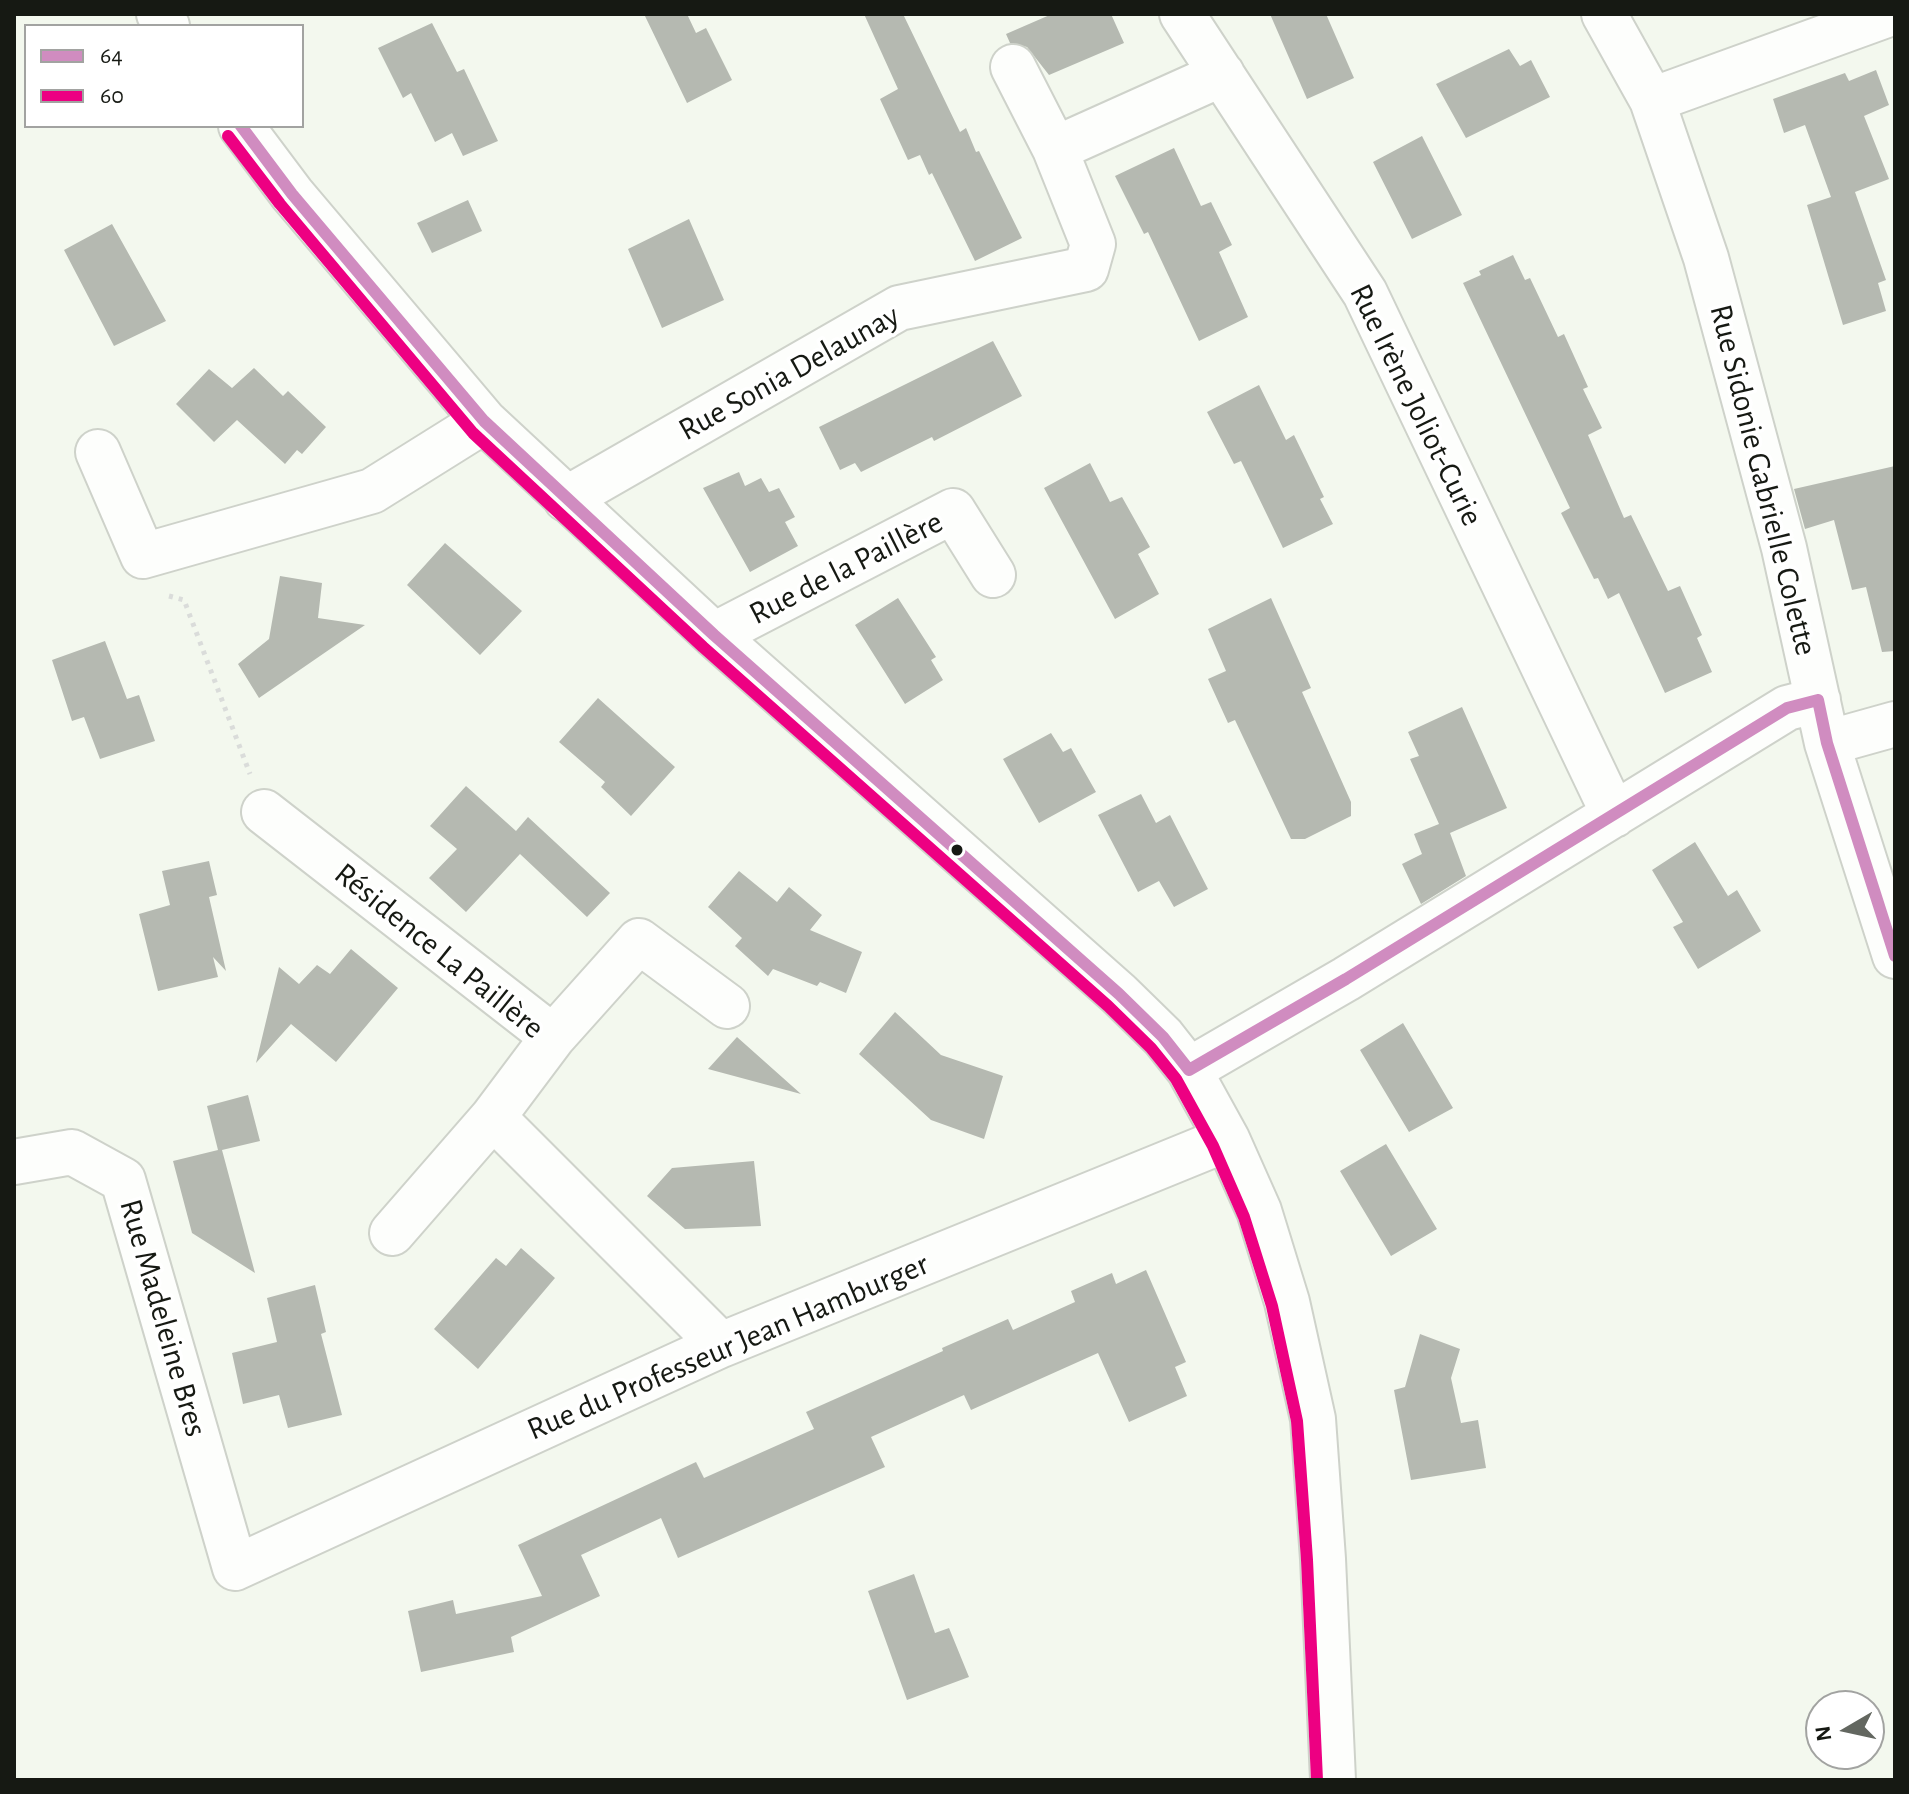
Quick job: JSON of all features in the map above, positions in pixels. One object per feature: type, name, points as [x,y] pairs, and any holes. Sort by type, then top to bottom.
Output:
[{"type":"street","name":"Rue Irène Joliot-Curie","points":[[1182,14],[1365,293],[1614,815]]},
{"type":"street","name":"Rue Sidonie Gabrielle Colette","points":[[1604,14],[1652,100],[1710,273],[1784,548],[1827,743],[1895,956]]},
{"type":"street","points":[[1652,100],[1889,14]]},
{"type":"street","name":"Rue Sonia Delaunay","points":[[566,499],[899,308],[1086,269],[1093,244],[1055,149],[1013,67]]},
{"type":"street","points":[[1055,149],[1222,74]]},
{"type":"street","name":"Rue de la Paillère","points":[[243,128],[301,205],[484,421],[714,635],[1119,994],[1163,1037],[1189,1070],[1227,1139],[1259,1211],[1278,1272],[1313,1419],[1333,1780]]},
{"type":"street","points":[[98,452],[143,556],[372,491],[484,421]]},
{"type":"street","name":"Rue de la Paillère","points":[[714,635],[953,511],[993,575]]},
{"type":"street","points":[[1189,1070],[1346,979],[1787,708],[1818,700]]},
{"type":"street","points":[[1827,743],[1895,724]]},
{"type":"street","name":"Résidence La Paillère","points":[[264,812],[553,1037],[493,1117],[392,1233]]},
{"type":"street","points":[[553,1037],[639,941],[727,1006]]},
{"type":"street","points":[[493,1117],[721,1345]]},
{"type":"street","name":"Rue du Professeur Jean Hamburger","points":[[235,1568],[721,1345],[1227,1139]]},
{"type":"street","name":"Rue Madeleine Bres","points":[[14,1162],[72,1152],[123,1180],[235,1568]]},
{"type":"path","points":[[143,556],[155,593],[184,600],[264,812]]},
{"type":"building","points":[[644,14],[687,14],[696,33],[706,28],[732,80],[687,103]]},
{"type":"building","points":[[864,14],[903,14],[960,132],[966,128],[1022,238],[975,261],[932,173],[929,175],[920,155],[908,160],[880,99],[898,89]]},
{"type":"building","points":[[1052,14],[1111,14],[1124,43],[1049,75],[1027,47],[1010,43],[1006,34]]},
{"type":"building","points":[[1270,14],[1326,14],[1354,78],[1307,99]]},
{"type":"building","points":[[432,23],[457,72],[464,69],[498,141],[463,156],[452,133],[435,142],[411,93],[403,98],[378,48]]},
{"type":"building","points":[[1509,49],[1520,66],[1531,60],[1550,97],[1466,138],[1436,84]]},
{"type":"building","points":[[1876,70],[1889,105],[1864,116],[1889,179],[1855,192],[1886,280],[1878,283],[1886,311],[1843,325],[1807,205],[1831,197],[1805,125],[1784,133],[1773,99],[1845,73],[1849,81]]},
{"type":"building","points":[[1422,136],[1462,215],[1412,239],[1373,162]]},
{"type":"building","points":[[1174,148],[1201,206],[1211,202],[1232,245],[1219,252],[1248,317],[1199,341],[1148,232],[1144,234],[1115,176]]},
{"type":"building","points":[[468,200],[482,231],[432,253],[417,223]]},
{"type":"building","points":[[689,219],[724,300],[662,328],[628,249]]},
{"type":"building","points":[[112,224],[166,321],[114,346],[64,250]]},
{"type":"building","points":[[1513,255],[1525,280],[1530,278],[1558,337],[1564,334],[1588,387],[1583,389],[1602,428],[1588,435],[1624,518],[1631,515],[1668,591],[1680,586],[1702,635],[1697,638],[1712,672],[1665,693],[1619,593],[1608,599],[1598,578],[1594,579],[1561,513],[1570,508],[1463,283],[1481,275],[1479,271]]},
{"type":"building","points":[[993,341],[1022,396],[934,441],[932,437],[861,472],[855,463],[840,470],[819,427]]},
{"type":"building","points":[[254,368],[283,396],[288,391],[326,427],[302,454],[297,450],[285,464],[237,420],[214,442],[176,404],[209,369],[232,388]]},
{"type":"building","points":[[1259,385],[1286,440],[1294,435],[1324,497],[1320,499],[1333,524],[1283,548],[1241,461],[1234,464],[1207,412]]},
{"type":"building","points":[[1090,463],[1110,502],[1122,497],[1150,547],[1138,554],[1159,594],[1115,619],[1044,488]]},
{"type":"building","points":[[1895,466],[1895,651],[1882,652],[1866,587],[1852,590],[1834,520],[1805,529],[1794,489]]},
{"type":"building","points":[[739,472],[745,486],[761,478],[769,492],[779,488],[795,517],[785,522],[798,546],[750,572],[703,488]]},
{"type":"building","points":[[445,543],[522,611],[480,655],[407,585]]},
{"type":"building","points":[[280,576],[322,583],[318,618],[365,625],[259,698],[238,664],[269,639]]},
{"type":"building","points":[[898,598],[936,657],[931,660],[943,680],[905,704],[855,625]]},
{"type":"building","points":[[1271,598],[1311,688],[1302,692],[1351,802],[1351,816],[1305,839],[1291,839],[1235,720],[1228,723],[1208,679],[1226,671],[1208,629]]},
{"type":"building","points":[[105,641],[127,699],[139,695],[155,741],[100,759],[84,717],[72,721],[52,660]]},
{"type":"building","points":[[598,698],[675,767],[631,816],[601,787],[605,782],[559,742]]},
{"type":"building","points":[[1462,707],[1507,808],[1450,833],[1466,876],[1421,904],[1402,864],[1422,854],[1414,834],[1439,824],[1410,759],[1419,756],[1408,732]]},
{"type":"building","points":[[1051,733],[1063,752],[1071,748],[1096,792],[1039,823],[1003,759]]},
{"type":"building","points":[[466,786],[516,831],[528,817],[610,893],[587,917],[520,854],[466,912],[429,878],[457,849],[430,826]]},
{"type":"building","points":[[1141,794],[1156,823],[1170,815],[1208,889],[1174,907],[1159,881],[1138,892],[1098,815]]},
{"type":"building","points":[[1695,842],[1728,896],[1737,890],[1761,931],[1698,969],[1673,927],[1683,922],[1652,870]]},
{"type":"building","points":[[209,861],[217,895],[209,897],[226,971],[213,957],[218,977],[158,991],[139,914],[170,905],[162,871]]},
{"type":"building","points":[[739,871],[777,902],[789,887],[822,915],[810,930],[862,952],[846,993],[820,982],[817,986],[773,969],[768,976],[735,946],[742,938],[708,907]]},
{"type":"building","points":[[351,949],[398,988],[336,1062],[291,1024],[256,1063],[279,967],[299,984],[317,965],[330,974]]},
{"type":"building","points":[[895,1012],[941,1055],[1003,1076],[984,1139],[931,1120],[859,1054]]},
{"type":"building","points":[[1403,1023],[1453,1108],[1409,1132],[1360,1050]]},
{"type":"building","points":[[737,1037],[801,1094],[708,1069]]},
{"type":"building","points":[[248,1095],[260,1141],[222,1150],[255,1273],[192,1233],[173,1161],[218,1150],[207,1106]]},
{"type":"building","points":[[1386,1144],[1437,1229],[1391,1256],[1340,1171]]},
{"type":"building","points":[[754,1161],[761,1226],[685,1229],[647,1196],[672,1168]]},
{"type":"building","points":[[521,1248],[555,1278],[478,1369],[434,1329],[496,1258],[506,1266]]},
{"type":"building","points":[[1146,1270],[1186,1362],[1175,1367],[1187,1396],[1129,1422],[1098,1353],[971,1410],[964,1395],[871,1437],[885,1467],[678,1558],[661,1518],[581,1555],[600,1596],[511,1637],[514,1652],[421,1672],[408,1611],[453,1600],[456,1614],[542,1596],[518,1545],[696,1462],[704,1478],[814,1429],[806,1412],[943,1351],[942,1348],[1008,1319],[1013,1330],[1075,1302],[1071,1291],[1112,1273],[1116,1284]]},
{"type":"building","points":[[315,1285],[326,1332],[321,1334],[342,1415],[288,1428],[279,1395],[243,1404],[232,1353],[277,1342],[267,1298]]},
{"type":"building","points":[[1420,1334],[1460,1349],[1451,1378],[1461,1423],[1478,1420],[1486,1468],[1411,1480],[1394,1390],[1405,1387]]},
{"type":"building","points":[[914,1574],[935,1633],[949,1628],[969,1677],[907,1700],[868,1591]]},
{"type":"transit line","name":"64","points":[[242,128],[292,194],[484,421],[714,635],[1119,994],[1163,1037],[1189,1070]]},
{"type":"transit line","name":"60","points":[[228,136],[280,204],[473,433],[703,647],[1108,1006],[1151,1048],[1176,1079],[1213,1146],[1244,1217],[1272,1306],[1297,1421],[1317,1780]]},
{"type":"transit line","name":"64","points":[[1818,700],[1827,743],[1895,956]]},
{"type":"transit line","name":"64","points":[[1189,1070],[1346,979],[1787,708],[1818,700]]}]
